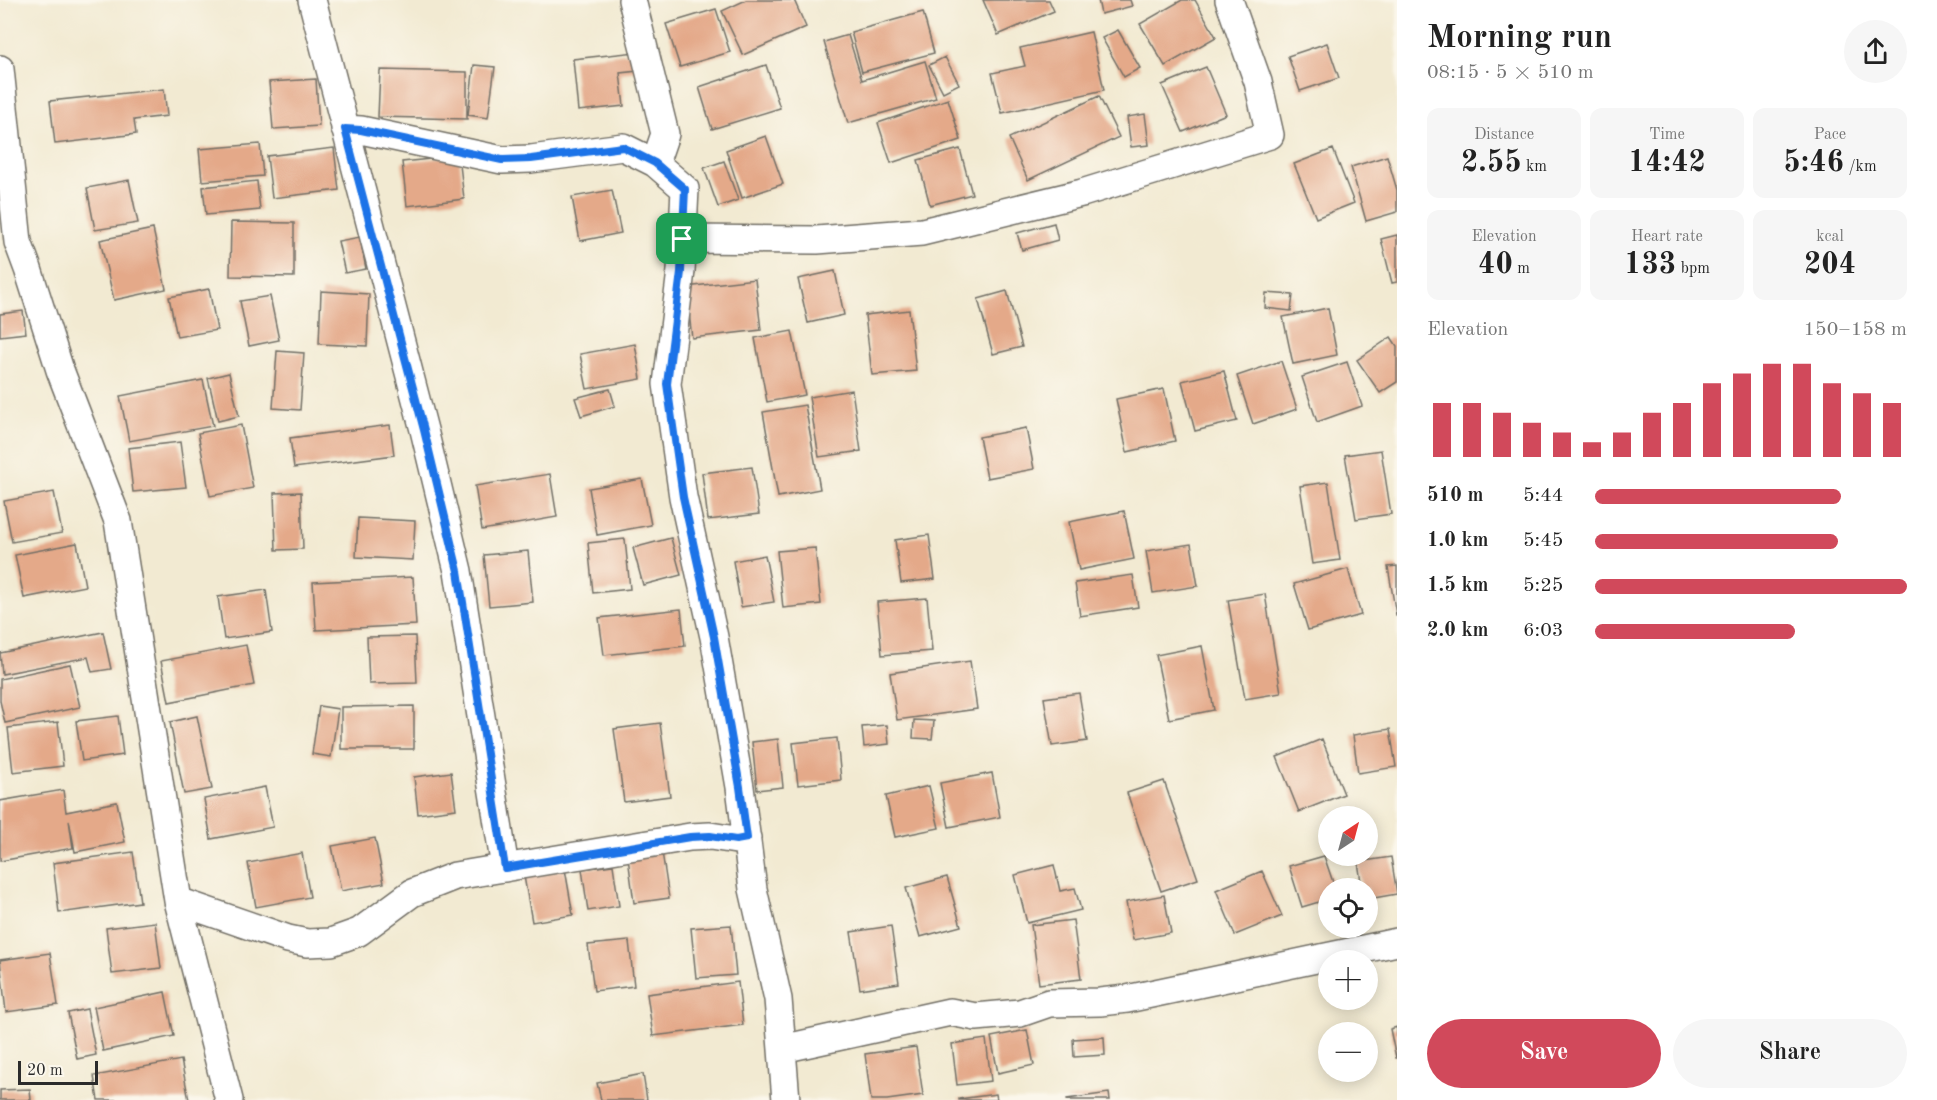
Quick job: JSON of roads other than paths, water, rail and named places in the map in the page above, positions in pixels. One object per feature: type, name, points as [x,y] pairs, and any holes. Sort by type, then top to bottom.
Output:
[{"type":"street","points":[[312,0],[424,430],[458,571],[505,868]]},
{"type":"street","points":[[632,0],[664,135],[655,163]]},
{"type":"street","points":[[682,239],[817,240],[921,232],[1082,193],[1270,135],[1258,82],[1229,0]]},
{"type":"street","points":[[0,69],[18,242],[60,370],[118,521],[178,901],[229,1100]]},
{"type":"street","points":[[345,129],[361,130],[502,160],[531,159],[623,147],[655,163],[685,189],[681,272],[667,384],[683,497],[714,637],[740,787],[753,889],[778,999],[786,1100]]},
{"type":"street","points":[[178,901],[288,939],[307,943],[331,942],[359,932],[412,893],[455,876],[690,837],[710,836],[736,840],[747,838]]},
{"type":"street","points":[[782,1049],[950,1012],[976,1017],[1020,1013],[1049,1003],[1127,999],[1397,942]]}]
